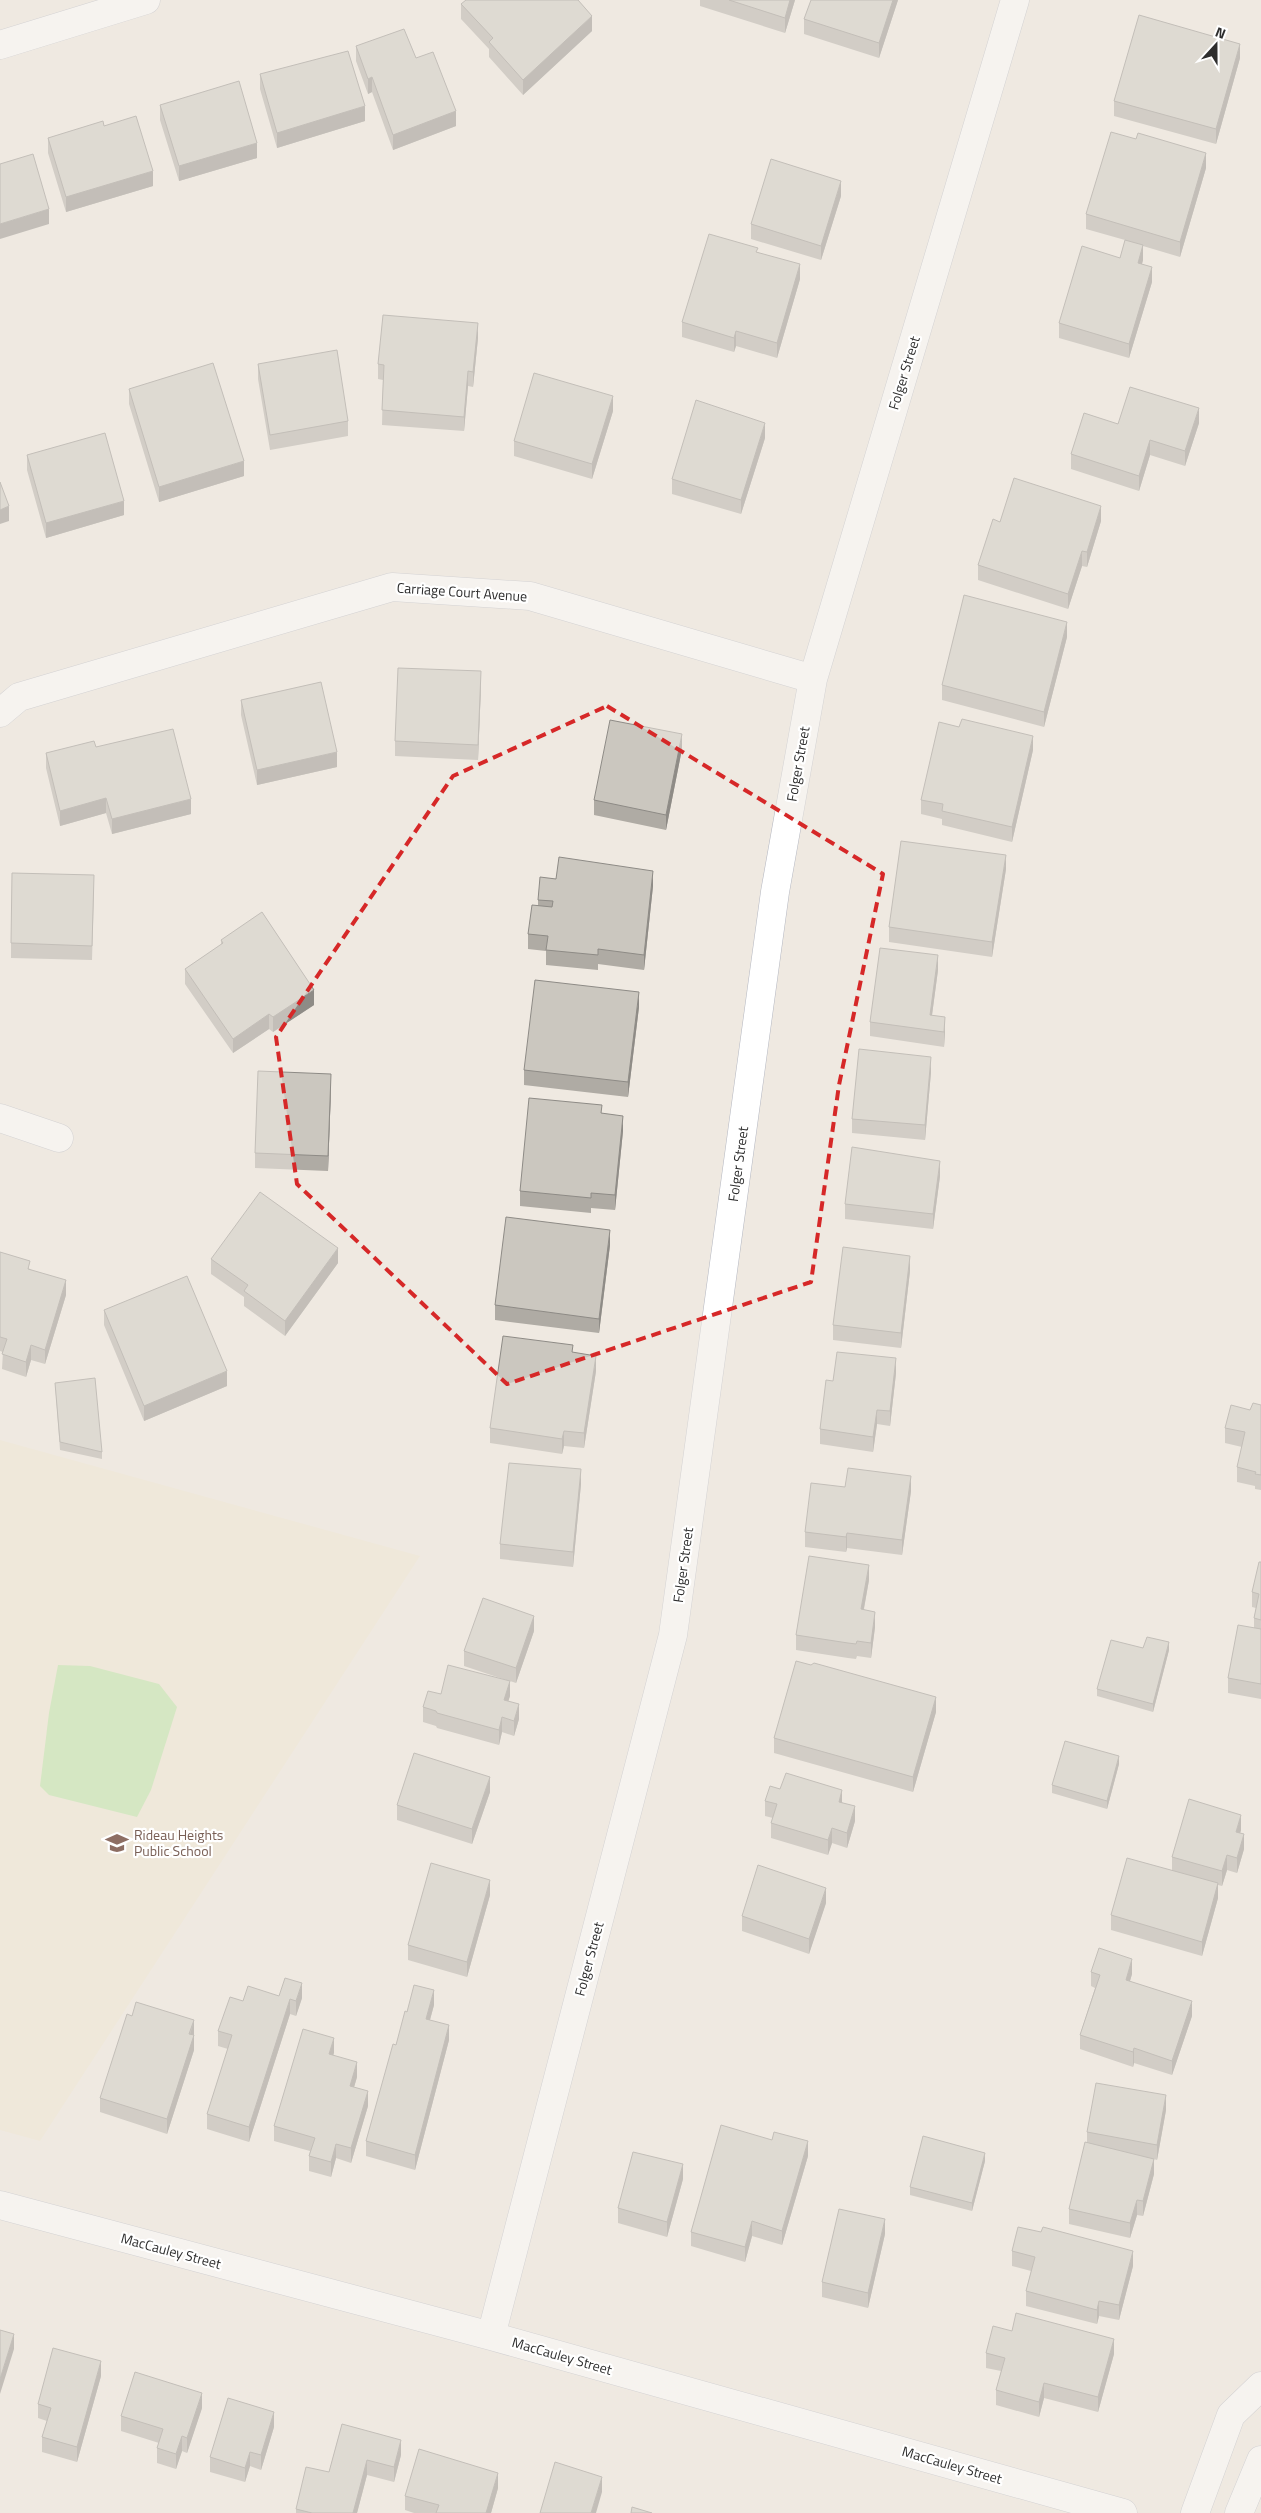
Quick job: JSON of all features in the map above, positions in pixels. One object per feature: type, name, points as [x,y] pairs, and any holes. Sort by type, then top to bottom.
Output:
[{"type":"street","points":[[0,45],[146,0]]},
{"type":"street","name":"Folger Street","points":[[491,2336],[673,1635],[775,892],[813,679],[1015,0]]},
{"type":"street","name":"Carriage Court Avenue","points":[[0,713],[19,697],[392,587],[530,596],[813,679]]},
{"type":"street","points":[[0,1118],[59,1138]]},
{"type":"street","name":"MacCauley Street","points":[[0,2205],[491,2336],[1123,2513]]},
{"type":"street","points":[[1194,2513],[1231,2415],[1261,2386]]},
{"type":"street","points":[[1240,2513],[1261,2460]]},
{"type":"highlighted area","points":[[607,706],[883,874],[839,1085],[811,1282],[507,1384],[297,1184],[276,1037],[453,776]]},
{"type":"shaded area","name":"Rideau Heights Public School","points":[[0,1440],[420,1556],[40,2141],[0,2130]]},
{"type":"green space","points":[[58,1665],[90,1666],[159,1684],[177,1707],[151,1790],[137,1817],[49,1795],[40,1786],[49,1713]]},
{"type":"building","points":[[466,0],[578,0],[592,16],[523,80],[489,42],[493,38],[461,4]]},
{"type":"building","points":[[729,0],[790,0],[785,18]]},
{"type":"building","points":[[811,0],[893,0],[879,43],[804,19]]},
{"type":"building","points":[[1139,15],[1240,44],[1216,129],[1114,101]]},
{"type":"building","points":[[404,29],[416,58],[433,52],[456,111],[393,135],[372,77],[368,79],[356,46]]},
{"type":"building","points":[[348,51],[365,106],[277,133],[260,74]]},
{"type":"building","points":[[239,81],[257,143],[179,166],[160,105]]},
{"type":"building","points":[[136,116],[153,171],[66,197],[48,138],[103,121],[104,126]]},
{"type":"building","points":[[1111,132],[1136,139],[1138,133],[1206,153],[1180,242],[1086,214]]},
{"type":"building","points":[[33,154],[49,209],[0,224],[0,164]]},
{"type":"building","points":[[771,159],[841,181],[821,246],[751,224]]},
{"type":"building","points":[[709,234],[758,248],[756,252],[800,264],[777,343],[736,331],[734,338],[682,322]]},
{"type":"building","points":[[1125,240],[1143,245],[1138,263],[1152,267],[1129,344],[1059,323],[1082,246],[1120,258]]},
{"type":"building","points":[[383,315],[478,323],[473,372],[468,371],[464,417],[382,410],[384,365],[378,364]]},
{"type":"building","points":[[337,350],[348,421],[270,435],[258,364]]},
{"type":"building","points":[[213,363],[244,461],[159,487],[129,389]]},
{"type":"building","points":[[534,373],[613,396],[592,464],[514,441]]},
{"type":"building","points":[[1130,387],[1199,408],[1185,451],[1150,440],[1139,476],[1071,454],[1084,413],[1118,424]]},
{"type":"building","points":[[696,400],[765,423],[741,500],[672,479]]},
{"type":"building","points":[[105,433],[124,501],[46,523],[27,455]]},
{"type":"building","points":[[1014,478],[1101,506],[1087,552],[1082,551],[1068,594],[978,565],[993,519],[1000,522]]},
{"type":"building","points":[[0,482],[9,506],[0,510]]},
{"type":"building","points":[[964,595],[1067,622],[1044,712],[942,685]]},
{"type":"building","points":[[398,668],[481,671],[478,745],[395,741]]},
{"type":"building","points":[[321,682],[337,752],[257,770],[241,700]]},
{"type":"building","points":[[962,719],[1033,736],[1012,827],[942,811],[943,804],[921,800],[939,722],[959,727]]},
{"type":"building","points":[[610,720],[682,734],[666,815],[594,800]]},
{"type":"building","points":[[173,729],[191,799],[112,819],[106,798],[60,811],[46,753],[94,741],[96,747]]},
{"type":"building","points":[[901,841],[1006,855],[992,942],[889,927]]},
{"type":"building","points":[[559,857],[653,871],[644,955],[598,949],[598,955],[546,950],[548,936],[528,934],[532,905],[552,907],[553,901],[538,900],[540,877],[556,879]]},
{"type":"building","points":[[12,873],[94,875],[92,946],[11,943]]},
{"type":"building","points":[[262,912],[314,990],[273,1017],[269,1014],[233,1039],[185,969],[223,943],[221,940]]},
{"type":"building","points":[[880,948],[938,955],[930,1015],[945,1017],[944,1032],[870,1022]]},
{"type":"building","points":[[535,980],[639,992],[628,1082],[524,1070]]},
{"type":"building","points":[[859,1049],[931,1057],[925,1125],[852,1119]]},
{"type":"building","points":[[258,1071],[331,1074],[328,1156],[255,1153]]},
{"type":"building","points":[[529,1098],[602,1105],[601,1113],[623,1116],[615,1195],[591,1193],[591,1198],[520,1191]]},
{"type":"building","points":[[852,1147],[940,1161],[933,1214],[845,1204]]},
{"type":"building","points":[[260,1192],[338,1248],[285,1321],[244,1291],[248,1285],[211,1259]]},
{"type":"building","points":[[506,1217],[610,1230],[599,1319],[495,1305]]},
{"type":"building","points":[[843,1247],[910,1256],[901,1333],[833,1325]]},
{"type":"building","points":[[0,1252],[30,1261],[28,1269],[66,1280],[45,1350],[31,1345],[26,1362],[2,1354],[7,1339],[0,1337]]},
{"type":"building","points":[[187,1276],[227,1371],[144,1406],[104,1310]]},
{"type":"building","points":[[503,1336],[573,1345],[572,1352],[596,1356],[584,1433],[564,1431],[562,1439],[490,1428]]},
{"type":"building","points":[[837,1352],[896,1358],[890,1411],[877,1410],[873,1437],[820,1429],[826,1380],[833,1381]]},
{"type":"building","points":[[95,1378],[102,1452],[60,1442],[55,1383]]},
{"type":"building","points":[[1253,1403],[1261,1405],[1261,1475],[1237,1467],[1245,1432],[1225,1428],[1231,1405],[1250,1410]]},
{"type":"building","points":[[509,1463],[581,1469],[573,1552],[500,1544]]},
{"type":"building","points":[[848,1468],[911,1476],[902,1540],[847,1533],[846,1537],[805,1532],[811,1483],[845,1487]]},
{"type":"building","points":[[809,1556],[869,1565],[861,1609],[875,1612],[871,1643],[857,1641],[856,1644],[796,1635]]},
{"type":"building","points":[[1259,1562],[1261,1562],[1261,1620],[1254,1618],[1259,1594],[1252,1592]]},
{"type":"building","points":[[483,1598],[534,1616],[516,1668],[464,1651]]},
{"type":"building","points":[[1238,1625],[1261,1629],[1261,1684],[1228,1678]]},
{"type":"building","points":[[1147,1637],[1169,1642],[1153,1704],[1097,1689],[1111,1640],[1143,1648]]},
{"type":"building","points":[[796,1661],[811,1665],[814,1663],[936,1697],[913,1777],[774,1738]]},
{"type":"building","points":[[448,1665],[510,1681],[504,1700],[519,1704],[514,1721],[502,1717],[499,1730],[437,1713],[423,1707],[428,1691],[441,1694]]},
{"type":"building","points":[[1065,1741],[1119,1756],[1107,1801],[1052,1785]]},
{"type":"building","points":[[414,1753],[490,1777],[472,1829],[397,1805]]},
{"type":"building","points":[[786,1773],[842,1790],[839,1802],[855,1806],[847,1833],[832,1828],[828,1840],[771,1823],[777,1804],[765,1801],[770,1786],[780,1789]]},
{"type":"building","points":[[1189,1799],[1241,1815],[1236,1832],[1244,1834],[1237,1858],[1227,1855],[1222,1871],[1172,1857]]},
{"type":"building","points":[[1127,1858],[1218,1883],[1202,1942],[1111,1915]]},
{"type":"building","points":[[431,1863],[490,1880],[467,1962],[408,1945]]},
{"type":"building","points":[[758,1865],[826,1888],[809,1939],[742,1916]]},
{"type":"building","points":[[1099,1948],[1132,1959],[1126,1980],[1192,2001],[1172,2061],[1134,2048],[1133,2052],[1080,2035],[1100,1975],[1091,1972]]},
{"type":"building","points":[[285,1978],[302,1983],[296,2001],[290,1999],[249,2127],[207,2114],[232,2035],[218,2031],[230,1997],[243,2001],[248,1986],[279,1996]]},
{"type":"building","points":[[414,1985],[434,1990],[426,2019],[449,2025],[415,2155],[366,2141],[393,2044],[396,2045]]},
{"type":"building","points":[[136,2002],[194,2020],[189,2034],[194,2035],[167,2119],[100,2098],[127,2014],[132,2016]]},
{"type":"building","points":[[303,2029],[334,2038],[329,2054],[357,2062],[350,2086],[368,2091],[351,2148],[336,2144],[331,2162],[309,2156],[315,2138],[274,2126]]},
{"type":"building","points":[[1096,2083],[1166,2095],[1157,2145],[1087,2132]]},
{"type":"building","points":[[721,2125],[772,2140],[774,2132],[808,2141],[782,2231],[752,2221],[745,2247],[691,2232]]},
{"type":"building","points":[[923,2136],[985,2153],[972,2203],[910,2187]]},
{"type":"building","points":[[1085,2142],[1154,2159],[1143,2201],[1137,2200],[1130,2223],[1069,2209]]},
{"type":"building","points":[[633,2152],[683,2164],[667,2222],[618,2208]]},
{"type":"building","points":[[839,2209],[885,2219],[868,2293],[822,2282]]},
{"type":"building","points":[[1018,2227],[1041,2232],[1043,2227],[1133,2251],[1119,2305],[1099,2301],[1097,2310],[1026,2291],[1035,2257],[1012,2251]]},
{"type":"building","points":[[1016,2313],[1114,2339],[1098,2397],[1044,2383],[1039,2402],[996,2390],[1005,2358],[986,2353],[993,2326],[1012,2331]]},
{"type":"building","points":[[0,2330],[14,2334],[0,2379]]},
{"type":"building","points":[[53,2348],[101,2361],[77,2447],[42,2437],[51,2408],[38,2404]]},
{"type":"building","points":[[135,2372],[202,2393],[187,2438],[182,2436],[176,2454],[157,2448],[163,2429],[121,2416]]},
{"type":"building","points":[[228,2398],[274,2412],[261,2455],[250,2452],[245,2468],[210,2457]]},
{"type":"building","points":[[342,2424],[401,2440],[394,2467],[367,2460],[353,2513],[312,2513],[296,2509],[306,2467],[329,2472]]},
{"type":"building","points":[[419,2449],[498,2473],[486,2513],[436,2513],[439,2505],[405,2496]]},
{"type":"building","points":[[555,2462],[602,2477],[591,2513],[540,2513]]},
{"type":"building","points":[[632,2507],[652,2513],[631,2513]]},
{"type":"place","name":"Rideau Heights Public School","points":[[117,1843]]}]
